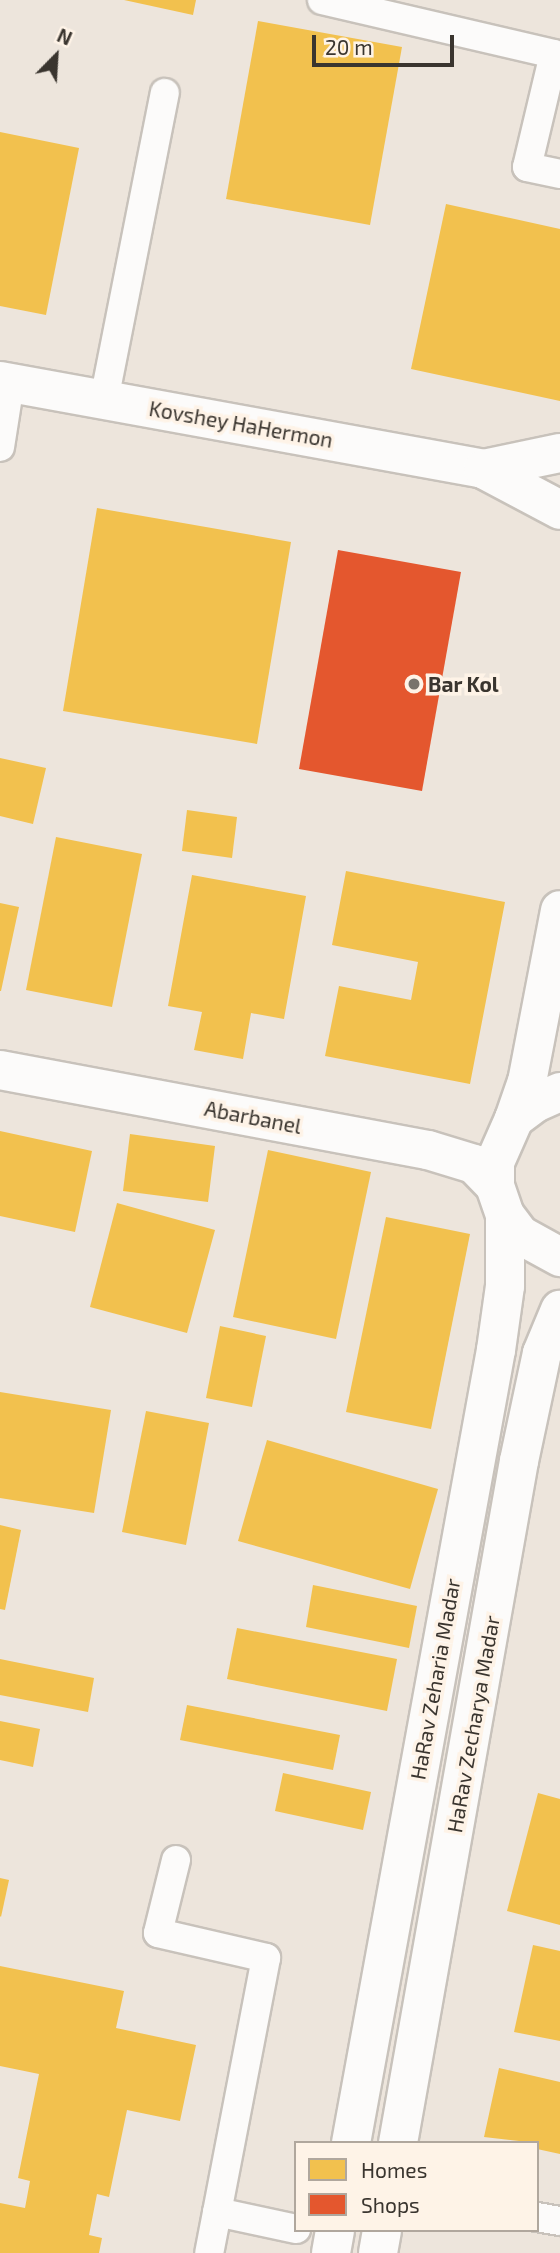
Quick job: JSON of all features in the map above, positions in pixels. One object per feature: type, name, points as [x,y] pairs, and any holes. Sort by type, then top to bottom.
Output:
[{"type":"street","name":"Kovshey HaHermon","points":[[5,382],[483,468],[560,510]]},
{"type":"street","name":"Kovshey HaHermon","points":[[483,468],[560,453]]},
{"type":"street","points":[[514,1119],[530,1070],[560,909]]},
{"type":"street","name":"Abarbanel","points":[[0,1070],[428,1150],[474,1164],[520,1235],[560,1257]]},
{"type":"street","points":[[514,1119],[535,1103],[560,1092]]},
{"type":"street","name":"HaRav Zeharia Madar","points":[[351,2141],[496,1350],[505,1286],[495,1162],[514,1119]]},
{"type":"street","name":"HaRav Zecharya Madar","points":[[398,2141],[524,1438],[542,1353],[560,1310]]},
{"type":"street","points":[[378,2253],[382,2232]]},
{"type":"lane","points":[[322,0],[554,54],[527,166],[560,173]]},
{"type":"lane","points":[[104,400],[164,93]]},
{"type":"lane","points":[[0,447],[5,382]]},
{"type":"lane","points":[[176,1860],[159,1933],[266,1958],[209,2253]]},
{"type":"lane","points":[[217,2212],[294,2229]]},
{"type":"lane","points":[[539,2217],[560,2221]]},
{"type":"building: Homes","points":[[124,0],[196,0],[193,15]]},
{"type":"building: Homes","points":[[258,21],[402,47],[370,225],[226,199]]},
{"type":"building: Homes","points":[[0,132],[79,148],[46,315],[0,306]]},
{"type":"building: Homes","points":[[446,204],[560,229],[560,401],[411,369]]},
{"type":"building: Homes","points":[[97,508],[291,542],[257,744],[63,711]]},
{"type":"building: Homes","points":[[0,758],[46,768],[33,824],[0,816]]},
{"type":"building: Homes","points":[[187,810],[237,817],[232,858],[182,851]]},
{"type":"building: Homes","points":[[56,837],[142,854],[112,1007],[26,990]]},
{"type":"building: Homes","points":[[346,871],[505,902],[470,1084],[325,1056],[339,986],[411,1000],[418,962],[332,945]]},
{"type":"building: Homes","points":[[192,875],[306,896],[284,1019],[251,1013],[243,1059],[194,1050],[202,1012],[168,1006]]},
{"type":"building: Homes","points":[[0,903],[19,907],[1,991],[0,991]]},
{"type":"building: Homes","points":[[0,1131],[92,1151],[75,1232],[0,1216]]},
{"type":"building: Homes","points":[[130,1134],[215,1146],[208,1202],[123,1191]]},
{"type":"building: Homes","points":[[268,1150],[371,1172],[336,1339],[233,1317]]},
{"type":"building: Homes","points":[[117,1203],[215,1230],[187,1333],[90,1307]]},
{"type":"building: Homes","points":[[386,1217],[470,1234],[431,1429],[346,1412]]},
{"type":"building: Homes","points":[[220,1326],[266,1336],[252,1407],[206,1398]]},
{"type":"building: Homes","points":[[0,1392],[111,1410],[94,1513],[0,1498]]},
{"type":"building: Homes","points":[[146,1411],[209,1423],[186,1545],[122,1532]]},
{"type":"building: Homes","points":[[267,1440],[438,1489],[410,1589],[238,1541]]},
{"type":"building: Homes","points":[[0,1525],[21,1530],[5,1610],[0,1609]]},
{"type":"building: Homes","points":[[313,1585],[417,1606],[409,1648],[306,1627]]},
{"type":"building: Homes","points":[[237,1628],[397,1659],[387,1711],[227,1679]]},
{"type":"building: Homes","points":[[0,1659],[94,1678],[88,1712],[0,1695]]},
{"type":"building: Homes","points":[[187,1705],[340,1735],[333,1770],[180,1740]]},
{"type":"building: Homes","points":[[0,1721],[40,1729],[33,1767],[0,1760]]},
{"type":"building: Homes","points":[[283,1773],[371,1792],[363,1830],[275,1811]]},
{"type":"building: Homes","points":[[538,1793],[560,1799],[560,1925],[507,1911]]},
{"type":"building: Homes","points":[[0,1878],[9,1880],[1,1917],[0,1916]]},
{"type":"building: Homes","points":[[533,1945],[560,1951],[560,2041],[514,2032]]},
{"type":"building: Homes","points":[[0,1966],[124,1991],[116,2028],[196,2045],[180,2121],[127,2110],[109,2197],[97,2194],[89,2235],[102,2238],[99,2253],[0,2253],[0,2203],[25,2208],[30,2181],[18,2178],[39,2074],[0,2066]]},
{"type":"building: Homes","points":[[499,2068],[560,2082],[560,2154],[539,2149],[539,2141],[484,2137]]},
{"type":"building: Shops","points":[[338,550],[461,572],[422,791],[299,769]]},
{"type":"place","name":"Bar Kol","points":[[414,684]]}]
